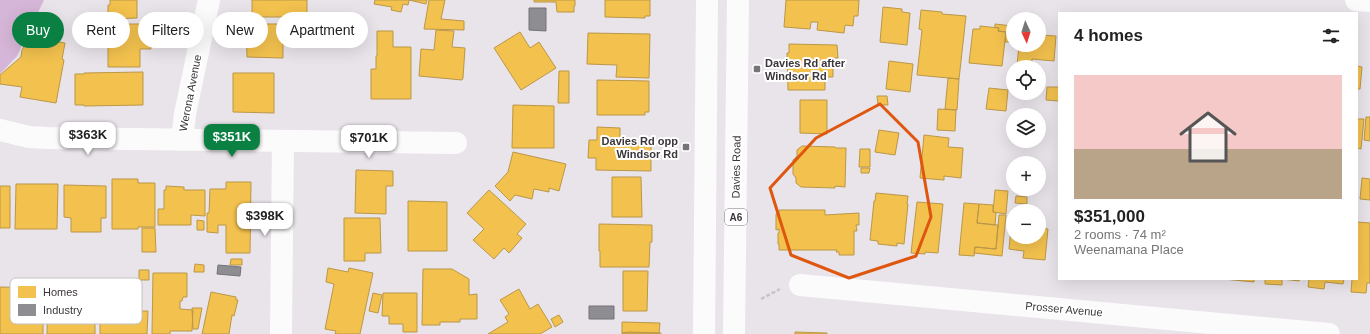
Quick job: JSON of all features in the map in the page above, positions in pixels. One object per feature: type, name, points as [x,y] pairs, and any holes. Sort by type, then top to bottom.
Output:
[{"type":"main road","name":"Werona Avenue","points":[[182,140],[185,114],[209,0]]},
{"type":"main road","points":[[704,334],[707,0]]},
{"type":"main road","name":"Davies Road","points":[[734,334],[738,0]]},
{"type":"main road","points":[[1356,0],[1370,1]]},
{"type":"main road","points":[[0,130],[12,134],[35,137],[456,143]]},
{"type":"main road","points":[[281,334],[283,141]]},
{"type":"main road","name":"Prosser Avenue","points":[[800,285],[1329,334]]},
{"type":"highlighted area","points":[[880,104],[918,142],[931,217],[916,256],[849,278],[791,255],[770,188],[816,138]]},
{"type":"shaded area","points":[[0,0],[44,0],[38,12],[12,12],[12,48],[21,48],[17,56],[0,74]]},
{"type":"building: Homes","points":[[110,0],[137,0],[137,18],[130,18],[130,12],[108,12],[108,5],[110,5]]},
{"type":"building: Homes","points":[[252,0],[307,0],[307,12],[276,12],[276,17],[268,17],[268,12],[252,12]]},
{"type":"building: Homes","points":[[375,0],[409,0],[408,5],[403,4],[401,12],[391,10],[392,7],[374,4]]},
{"type":"building: Homes","points":[[409,0],[427,0],[426,4]]},
{"type":"building: Homes","points":[[429,0],[445,0],[441,19],[464,21],[464,30],[424,29]]},
{"type":"building: Homes","points":[[534,0],[575,0],[574,12],[557,12],[556,2],[534,2]]},
{"type":"building: Homes","points":[[605,0],[650,0],[650,16],[645,16],[645,18],[605,17]]},
{"type":"building: Homes","points":[[786,0],[859,0],[858,16],[854,16],[853,26],[845,25],[844,33],[817,30],[818,22],[811,22],[810,29],[784,27]]},
{"type":"building: Homes","points":[[883,7],[902,9],[902,12],[910,13],[907,45],[880,42]]},
{"type":"building: Homes","points":[[921,10],[966,16],[959,79],[917,75],[922,30],[919,29]]},
{"type":"building: Homes","points":[[130,24],[138,24],[138,48],[151,48],[140,49],[140,67],[108,67],[108,48],[130,48]]},
{"type":"building: Homes","points":[[268,24],[276,24],[276,48],[283,48],[283,58],[247,57],[247,48],[268,48]]},
{"type":"building: Homes","points":[[995,24],[1006,25],[1006,32],[998,31],[999,28],[995,27]]},
{"type":"building: Homes","points":[[980,26],[999,28],[998,31],[1006,32],[1002,66],[969,63],[973,29],[980,29]]},
{"type":"building: Homes","points":[[436,30],[454,31],[452,47],[465,48],[462,80],[419,76],[421,49],[434,50]]},
{"type":"building: Homes","points":[[377,31],[393,31],[393,47],[411,47],[411,99],[371,99],[371,69],[376,69]]},
{"type":"building: Homes","points":[[520,32],[530,48],[539,42],[556,68],[521,90],[494,48]]},
{"type":"building: Homes","points":[[588,33],[650,34],[649,78],[616,77],[617,65],[587,64]]},
{"type":"building: Homes","points":[[1046,35],[1056,36],[1054,61],[1032,59],[1018,60],[1018,52],[1046,52]]},
{"type":"building: Homes","points":[[65,43],[62,59],[64,60],[56,103],[20,97],[22,87],[0,84],[0,75],[21,57],[23,48],[64,48]]},
{"type":"building: Homes","points":[[789,44],[837,45],[838,58],[833,58],[833,77],[825,77],[825,90],[788,90],[787,53],[789,53]]},
{"type":"building: Homes","points":[[889,61],[913,64],[910,92],[886,89]]},
{"type":"building: Homes","points":[[1358,66],[1362,67],[1360,89],[1358,89]]},
{"type":"building: Homes","points":[[559,71],[569,71],[569,103],[558,103]]},
{"type":"building: Homes","points":[[143,72],[143,105],[75,105],[75,74]]},
{"type":"building: Homes","points":[[233,73],[274,73],[274,113],[233,112]]},
{"type":"building: Homes","points":[[948,78],[959,79],[957,110],[945,109]]},
{"type":"building: Homes","points":[[597,80],[649,81],[649,112],[645,112],[645,115],[597,115]]},
{"type":"building: Homes","points":[[1047,87],[1058,87],[1058,101],[1046,100]]},
{"type":"building: Homes","points":[[989,88],[1006,90],[1006,111],[986,109]]},
{"type":"building: Homes","points":[[877,96],[887,96],[888,105],[878,105]]},
{"type":"building: Homes","points":[[800,100],[827,100],[827,134],[800,133]]},
{"type":"building: Homes","points":[[513,105],[554,106],[554,148],[512,148]]},
{"type":"building: Homes","points":[[938,109],[956,110],[955,131],[937,130]]},
{"type":"building: Homes","points":[[1366,117],[1370,117],[1370,141],[1364,140]]},
{"type":"building: Homes","points":[[1358,119],[1364,119],[1361,149],[1358,148]]},
{"type":"building: Homes","points":[[597,127],[620,128],[620,142],[651,143],[651,171],[596,170],[596,158],[588,158],[589,140],[597,140]]},
{"type":"building: Homes","points":[[879,130],[899,133],[895,155],[875,152]]},
{"type":"building: Homes","points":[[924,135],[949,138],[948,147],[963,148],[961,178],[944,176],[944,180],[920,178]]},
{"type":"building: Homes","points":[[802,146],[846,148],[845,187],[801,187],[796,183],[796,178],[793,174],[793,160],[797,156],[797,150]]},
{"type":"building: Homes","points":[[860,149],[870,149],[870,167],[859,167]]},
{"type":"building: Homes","points":[[513,152],[566,164],[559,191],[549,188],[549,192],[534,189],[532,199],[515,195],[510,201],[495,186],[508,172]]},
{"type":"building: Homes","points":[[861,168],[870,168],[869,173],[861,173]]},
{"type":"building: Homes","points":[[356,170],[393,171],[393,186],[386,186],[386,214],[355,213]]},
{"type":"building: Homes","points":[[612,177],[641,177],[642,217],[612,217]]},
{"type":"building: Homes","points":[[1362,178],[1370,179],[1370,200],[1360,199]]},
{"type":"building: Homes","points":[[112,179],[138,179],[138,183],[155,183],[155,227],[138,227],[138,229],[112,229]]},
{"type":"building: Homes","points":[[226,182],[251,182],[250,253],[226,253],[226,225],[218,225],[218,233],[207,232],[207,213],[209,213],[210,189],[226,189]]},
{"type":"building: Homes","points":[[16,184],[58,184],[57,229],[15,229]]},
{"type":"building: Homes","points":[[64,185],[106,186],[106,218],[101,218],[101,232],[71,232],[71,218],[64,217]]},
{"type":"building: Homes","points":[[0,186],[10,186],[10,228],[0,228]]},
{"type":"building: Homes","points":[[166,186],[184,187],[184,190],[205,190],[205,216],[191,215],[191,225],[158,225],[158,209],[164,209],[164,190],[166,190]]},
{"type":"building: Homes","points":[[489,190],[526,224],[517,234],[522,238],[509,253],[504,248],[494,259],[473,240],[484,229],[467,213]]},
{"type":"building: Homes","points":[[995,190],[1006,191],[1006,196],[1008,196],[1006,214],[993,212]]},
{"type":"building: Homes","points":[[876,193],[908,196],[904,244],[897,243],[897,246],[878,244],[878,241],[870,240]]},
{"type":"building: Homes","points":[[1016,196],[1027,197],[1027,204],[1015,203]]},
{"type":"building: Homes","points":[[408,201],[447,202],[447,251],[408,251]]},
{"type":"building: Homes","points":[[917,202],[943,204],[938,253],[911,253]]},
{"type":"building: Homes","points":[[964,203],[979,204],[977,223],[998,225],[996,249],[975,247],[974,256],[959,255]]},
{"type":"building: Homes","points":[[979,204],[993,205],[993,212],[996,213],[995,225],[977,223]]},
{"type":"building: Homes","points":[[779,210],[825,210],[825,215],[859,213],[859,225],[856,225],[857,231],[854,231],[854,255],[839,255],[839,252],[836,252],[837,250],[779,250],[779,229],[776,230],[776,214],[779,214]]},
{"type":"building: Homes","points":[[999,215],[1006,215],[1002,256],[974,253],[975,247],[996,249]]},
{"type":"building: Homes","points":[[344,218],[380,218],[381,253],[365,253],[365,261],[344,261]]},
{"type":"building: Homes","points":[[197,220],[204,221],[204,230],[197,230]]},
{"type":"building: Homes","points":[[1358,222],[1370,223],[1370,283],[1367,283],[1366,293],[1351,292],[1352,280],[1358,280]]},
{"type":"building: Homes","points":[[599,224],[652,225],[652,242],[650,242],[649,267],[600,267]]},
{"type":"building: Homes","points":[[142,228],[155,228],[156,252],[142,252]]},
{"type":"building: Homes","points":[[1046,229],[1048,229],[1045,260],[1023,258],[1024,251],[1009,249],[1009,244],[1046,244]]},
{"type":"building: Homes","points":[[231,259],[242,259],[242,265],[230,265]]},
{"type":"building: Homes","points":[[195,264],[204,265],[204,272],[194,272]]},
{"type":"building: Homes","points":[[328,268],[348,272],[349,268],[373,273],[360,334],[335,334],[336,331],[325,329],[334,284],[326,282]]},
{"type":"building: Homes","points":[[423,269],[452,269],[469,279],[469,295],[477,294],[477,319],[460,319],[460,322],[440,322],[440,325],[422,325]]},
{"type":"building: Homes","points":[[139,270],[149,270],[149,280],[142,280],[142,278],[139,278]]},
{"type":"building: Homes","points":[[623,271],[648,271],[647,311],[623,311]]},
{"type":"building: Homes","points":[[153,273],[187,273],[187,297],[183,297],[182,301],[180,301],[180,309],[193,310],[192,331],[170,331],[170,334],[152,334]]},
{"type":"building: Homes","points":[[1233,280],[1254,280],[1254,282]]},
{"type":"building: Homes","points":[[1265,280],[1282,280],[1282,285],[1265,284]]},
{"type":"building: Homes","points":[[1309,280],[1344,280],[1343,284],[1325,282],[1324,289],[1308,287]]},
{"type":"building: Homes","points":[[0,287],[10,287],[10,324],[43,324],[43,334],[0,334]]},
{"type":"building: Homes","points":[[519,289],[530,309],[538,304],[552,327],[540,334],[488,334],[508,322],[505,317],[509,314],[500,300]]},
{"type":"building: Homes","points":[[211,292],[236,297],[236,300],[238,300],[234,316],[232,315],[229,334],[202,334]]},
{"type":"building: Homes","points":[[373,293],[382,295],[378,313],[369,311]]},
{"type":"building: Homes","points":[[383,293],[417,293],[417,332],[403,332],[403,324],[389,324],[389,316],[382,316]]},
{"type":"building: Homes","points":[[192,308],[202,308],[198,329],[193,329]]},
{"type":"building: Homes","points":[[142,311],[148,311],[147,334],[100,334],[100,324],[142,324]]},
{"type":"building: Homes","points":[[559,315],[563,322],[555,327],[551,319]]},
{"type":"building: Homes","points":[[622,322],[660,323],[659,333],[622,333]]},
{"type":"building: Homes","points":[[47,324],[95,324],[95,334],[47,334]]},
{"type":"building: Homes","points":[[629,332],[661,333],[661,334],[622,334]]},
{"type":"building: Homes","points":[[795,332],[827,333],[827,334],[795,334]]},
{"type":"building: Industry","points":[[529,8],[546,8],[546,31],[529,30]]},
{"type":"building: Industry","points":[[218,265],[241,267],[240,276],[217,274]]},
{"type":"building: Industry","points":[[589,306],[614,306],[614,319],[589,319]]},
{"type":"place","name":"Davies Rd after Windsor Rd","points":[[757,69]]},
{"type":"place","name":"Davies Rd opp Windsor Rd","points":[[686,147]]}]
